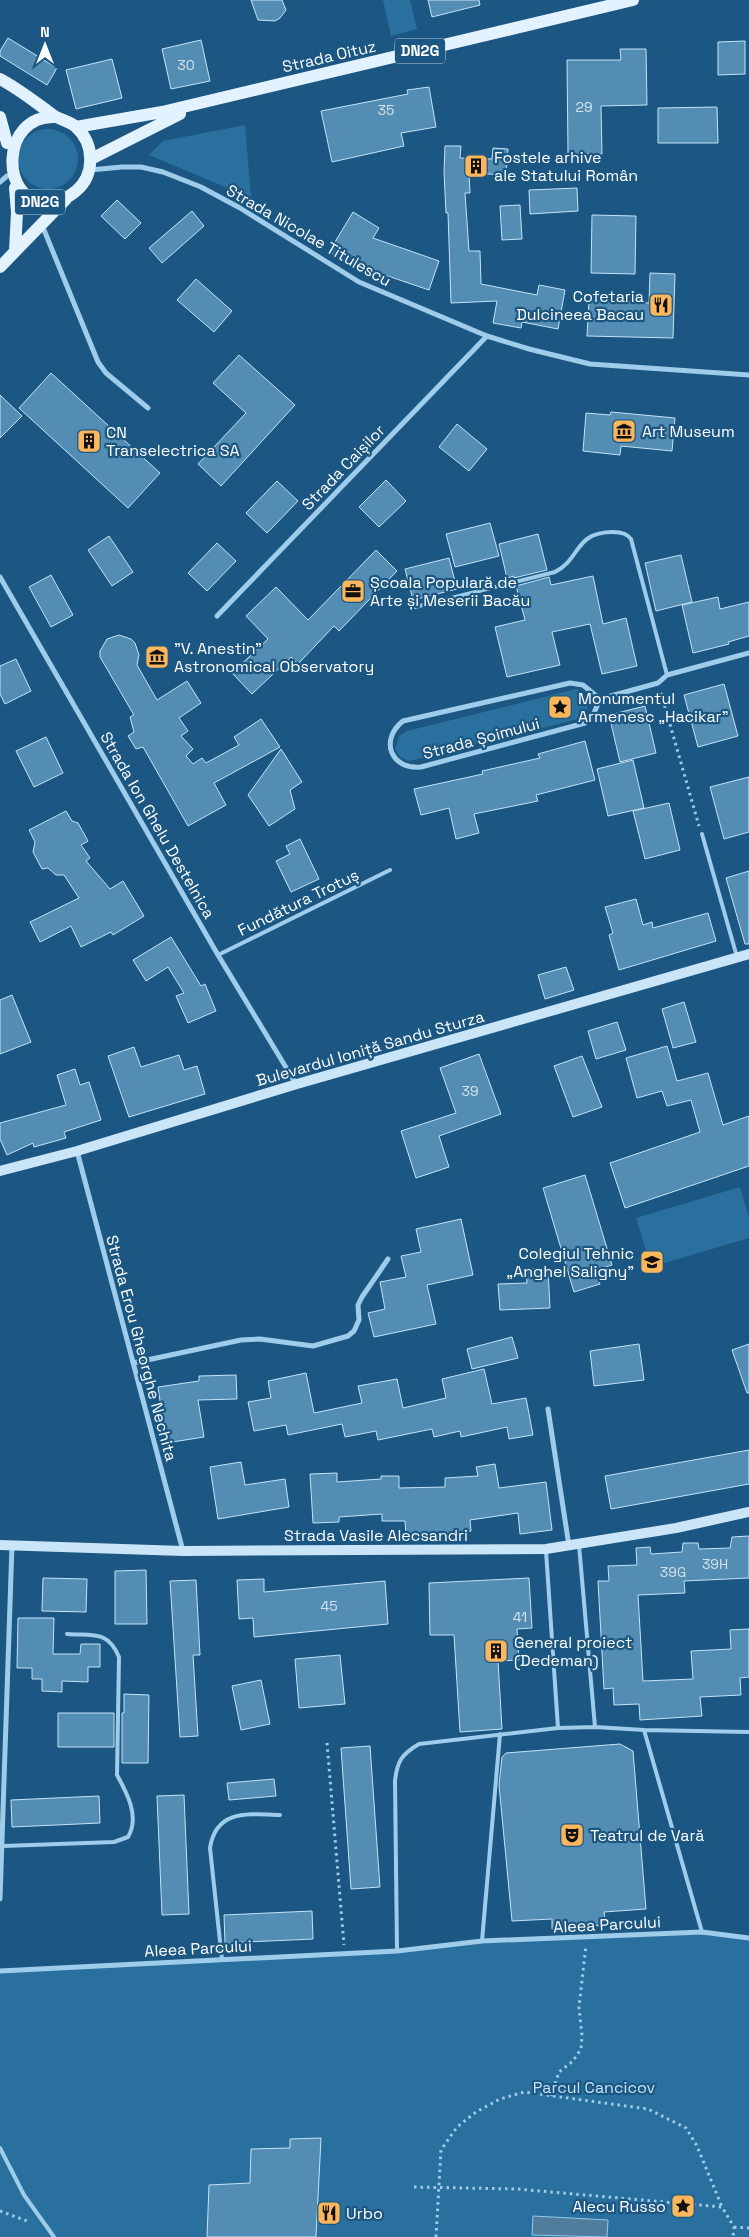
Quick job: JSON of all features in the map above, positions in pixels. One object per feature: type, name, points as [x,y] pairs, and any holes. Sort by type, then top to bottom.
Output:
[{"type":"main road","name":"Strada Oituz","points":[[76,127],[162,112],[603,3],[633,0]]},
{"type":"main road","points":[[0,78],[28,95],[55,117]]},
{"type":"main road","name":"Strada Oituz","points":[[90,164],[164,121],[207,101]]},
{"type":"main road","name":"DN2G","points":[[0,116],[7,142],[4,154],[4,179],[26,197],[39,202],[53,202],[67,198],[77,191],[84,181],[90,164]]},
{"type":"main road","points":[[7,142],[21,125],[32,119],[55,117],[66,120],[76,127],[86,142],[90,164]]},
{"type":"main road","points":[[15,188],[18,212],[15,251]]},
{"type":"main road","points":[[0,267],[67,198]]},
{"type":"street","name":"Strada Nicolae Titulescu","points":[[90,164],[141,167],[163,172],[201,187],[240,208],[359,282],[487,336],[563,359],[590,364],[749,375]]},
{"type":"street","points":[[42,224],[98,362],[106,372],[148,408]]},
{"type":"street","name":"Strada Caișilor","points":[[216,616],[487,336]]},
{"type":"street","name":"Strada Ion Ghelu Destelnica","points":[[0,577],[218,955],[296,1084]]},
{"type":"street","points":[[600,699],[658,683],[667,675],[749,653]]},
{"type":"street","name":"Strada Șoimului","points":[[570,683],[584,684],[600,699],[594,713],[585,723],[421,767],[412,768],[404,765],[397,760],[390,746],[393,732],[403,721],[447,710],[570,683]]},
{"type":"street","name":"Bulevardul Ioniță Sandu Sturza","points":[[0,1171],[77,1151],[296,1084],[749,954]]},
{"type":"street","name":"Strada Erou Gheorghe Nechita","points":[[77,1151],[183,1551]]},
{"type":"street","points":[[133,1363],[241,1340],[260,1339],[313,1346],[348,1336],[354,1331],[359,1320],[358,1305],[362,1297],[388,1259]]},
{"type":"street","points":[[548,1409],[574,1545]]},
{"type":"street","name":"Strada Vasile Alecsandri","points":[[0,1545],[183,1551],[546,1549],[676,1528],[749,1512]]},
{"type":"street","points":[[0,1899],[12,1545]]},
{"type":"street","name":"Aleea Parcului","points":[[0,1971],[397,1951],[482,1941],[702,1932],[749,1938]]},
{"type":"lane","points":[[415,606],[555,572],[563,567],[588,537],[606,532],[623,533],[631,538],[667,675]]},
{"type":"lane","points":[[702,834],[737,957]]},
{"type":"lane","name":"Fundătura Trotuș","points":[[218,955],[390,870]]},
{"type":"lane","points":[[574,1545],[595,1727]]},
{"type":"lane","points":[[546,1549],[558,1728]]},
{"type":"lane","points":[[3,1846],[114,1842],[128,1837],[131,1833],[133,1825],[132,1808],[117,1775],[119,1657],[113,1643],[101,1636],[67,1634]]},
{"type":"lane","points":[[397,1951],[395,1781],[400,1758],[406,1751],[419,1744],[558,1728],[595,1727],[749,1732]]},
{"type":"lane","points":[[644,1730],[702,1932]]},
{"type":"lane","points":[[482,1941],[500,1734]]},
{"type":"lane","points":[[222,1960],[210,1848],[212,1835],[218,1826],[231,1817],[250,1814],[280,1815]]},
{"type":"lane","points":[[0,2148],[24,2195],[54,2237]]},
{"type":"path","points":[[658,683],[702,834]]},
{"type":"path","points":[[327,1743],[345,1954]]},
{"type":"path","points":[[551,2096],[559,2072],[573,2061],[581,2049],[582,2036],[579,2007],[587,1938]]},
{"type":"path","points":[[436,2237],[441,2150],[457,2127],[476,2112],[500,2099],[524,2092],[648,2109],[686,2128],[697,2146],[722,2207],[734,2227],[733,2237]]},
{"type":"path","points":[[414,2187],[517,2189],[722,2207]]},
{"type":"path","points":[[0,2211],[48,2229]]},
{"type":"path","points":[[734,2227],[749,2228]]},
{"type":"green space","points":[[383,0],[410,0],[417,29],[391,36]]},
{"type":"green space","points":[[245,125],[251,198],[149,155],[163,141]]},
{"type":"green space","points":[[48,129],[64,134],[69,138],[73,143],[78,159],[73,175],[69,180],[64,184],[48,189],[32,184],[27,180],[23,175],[18,159],[23,143],[27,138],[32,134]]},
{"type":"green space","points":[[576,689],[585,695],[588,703],[586,712],[578,719],[409,761],[400,757],[395,749],[399,736],[407,731]]},
{"type":"green space","points":[[740,1187],[749,1218],[749,1238],[651,1267],[636,1218]]},
{"type":"green space","name":"Parcul Cancicov","points":[[702,1932],[749,1938],[749,2237],[0,2237],[0,1969],[397,1951],[482,1941]]},
{"type":"shaded area","points":[[533,2216],[608,2220],[607,2237],[532,2235]]},
{"type":"building","points":[[251,0],[282,0],[286,10],[275,21],[258,20]]},
{"type":"building","points":[[428,0],[479,0],[480,5],[432,17]]},
{"type":"building","points":[[8,38],[57,68],[47,85],[0,56],[0,51]]},
{"type":"building","points":[[201,40],[210,81],[171,89],[162,49]]},
{"type":"building","points":[[745,41],[745,74],[718,75],[718,42]]},
{"type":"building","points":[[620,49],[646,49],[647,105],[601,106],[602,154],[568,154],[567,60],[621,60]]},
{"type":"building","points":[[112,59],[122,98],[76,109],[66,70]]},
{"type":"building","points":[[429,87],[436,127],[401,133],[404,146],[332,162],[321,111],[408,94],[407,90]]},
{"type":"building","points":[[717,107],[718,143],[658,143],[658,108]]},
{"type":"building","points":[[445,146],[461,146],[460,158],[492,159],[493,148],[508,149],[506,175],[469,173],[470,193],[465,193],[469,251],[480,251],[481,284],[537,295],[539,285],[565,290],[558,329],[522,322],[521,328],[493,323],[497,301],[451,303],[448,213],[446,213],[444,172]]},
{"type":"building","points":[[577,188],[578,211],[530,214],[529,190]]},
{"type":"building","points":[[117,200],[141,223],[125,239],[101,216]]},
{"type":"building","points":[[520,205],[522,239],[502,240],[500,206]]},
{"type":"building","points":[[192,211],[204,226],[162,263],[149,248]]},
{"type":"building","points":[[353,212],[379,228],[373,238],[439,261],[429,290],[367,269],[365,273],[329,252]]},
{"type":"building","points":[[592,215],[636,216],[635,274],[591,273]]},
{"type":"building","points":[[650,273],[675,274],[673,338],[587,336],[589,300],[649,303]]},
{"type":"building","points":[[196,279],[232,311],[214,332],[177,300]]},
{"type":"building","points":[[239,355],[295,405],[221,486],[198,464],[246,413],[213,383]]},
{"type":"building","name":"CN Transelectrica SA","points":[[51,373],[160,473],[128,508],[19,408]]},
{"type":"building","points":[[0,395],[22,416],[0,438]]},
{"type":"building","points":[[611,412],[675,418],[672,451],[621,446],[620,455],[583,451],[586,413],[610,415]]},
{"type":"building","points":[[457,424],[487,449],[469,471],[439,447]]},
{"type":"building","points":[[386,480],[406,501],[379,527],[359,507]]},
{"type":"building","points":[[277,481],[298,501],[267,533],[246,513]]},
{"type":"building","points":[[490,523],[499,556],[455,567],[446,534]]},
{"type":"building","points":[[538,534],[547,570],[507,578],[499,544]]},
{"type":"building","points":[[109,536],[133,572],[112,586],[88,550]]},
{"type":"building","points":[[217,543],[236,561],[207,591],[188,573]]},
{"type":"building","points":[[376,550],[397,571],[339,631],[334,626],[298,664],[291,657],[252,694],[232,673],[268,639],[246,616],[276,587],[308,620]]},
{"type":"building","points":[[681,555],[692,602],[656,611],[645,563]]},
{"type":"building","points":[[449,558],[457,589],[413,600],[405,569]]},
{"type":"building","points":[[51,575],[73,615],[51,627],[29,587]]},
{"type":"building","points":[[593,576],[603,624],[626,618],[637,666],[602,674],[590,624],[552,632],[560,665],[507,677],[495,627],[525,620],[516,586],[549,577],[551,585]]},
{"type":"building","points":[[718,597],[720,609],[749,602],[749,636],[728,642],[729,644],[693,653],[682,605]]},
{"type":"building","points":[[119,635],[131,639],[135,643],[139,655],[137,665],[157,700],[187,681],[201,703],[179,718],[188,731],[181,736],[193,749],[186,756],[193,764],[202,758],[206,763],[239,745],[234,737],[261,719],[280,747],[214,783],[226,805],[188,826],[143,747],[136,749],[128,736],[134,732],[130,717],[134,715],[100,657],[100,651],[107,639]]},
{"type":"building","points":[[16,659],[31,691],[5,704],[0,694],[0,666]]},
{"type":"building","points":[[724,684],[738,736],[698,747],[684,695]]},
{"type":"building","points":[[645,706],[656,753],[620,762],[609,715]]},
{"type":"building","points":[[46,737],[63,773],[34,787],[16,751]]},
{"type":"building","points":[[585,741],[595,780],[536,795],[538,801],[474,814],[479,833],[456,839],[449,808],[421,815],[414,789],[483,774],[482,771],[540,758],[538,754]]},
{"type":"building","points":[[281,749],[302,782],[290,790],[295,809],[269,826],[248,795]]},
{"type":"building","points":[[633,760],[644,808],[608,816],[597,769]]},
{"type":"building","points":[[749,777],[749,832],[724,839],[710,787]]},
{"type":"building","points":[[669,803],[680,850],[645,859],[633,811]]},
{"type":"building","points":[[66,811],[72,821],[78,823],[88,841],[81,845],[90,858],[86,861],[110,889],[123,881],[144,916],[113,935],[111,932],[81,947],[71,926],[40,942],[30,922],[79,898],[64,875],[56,875],[48,868],[42,869],[33,852],[35,842],[29,830]]},
{"type":"building","points":[[300,839],[319,879],[291,892],[276,861],[290,854],[286,846]]},
{"type":"building","points":[[749,871],[749,944],[745,944],[726,878]]},
{"type":"building","points":[[636,899],[643,925],[652,922],[653,928],[708,913],[716,941],[619,970],[609,935],[613,933],[605,907]]},
{"type":"building","points":[[171,937],[201,986],[205,984],[216,1011],[188,1023],[176,996],[184,993],[168,967],[146,981],[133,960]]},
{"type":"building","points":[[566,967],[574,990],[545,999],[538,975]]},
{"type":"building","points":[[12,995],[31,1042],[0,1054],[0,1000]]},
{"type":"building","points":[[684,1002],[696,1042],[673,1048],[662,1009]]},
{"type":"building","points":[[617,1022],[626,1050],[596,1059],[588,1031]]},
{"type":"building","points":[[667,1046],[677,1081],[708,1073],[723,1125],[749,1116],[749,1166],[625,1208],[610,1163],[700,1132],[691,1100],[667,1106],[662,1091],[637,1098],[626,1058]]},
{"type":"building","points":[[134,1047],[141,1067],[179,1055],[184,1070],[197,1066],[205,1094],[129,1117],[108,1056]]},
{"type":"building","points":[[479,1054],[501,1114],[439,1136],[449,1167],[416,1178],[401,1131],[456,1113],[440,1068]]},
{"type":"building","points":[[582,1056],[602,1107],[573,1117],[554,1066]]},
{"type":"building","points":[[75,1069],[80,1085],[89,1082],[101,1120],[64,1132],[66,1138],[34,1147],[33,1143],[7,1155],[0,1139],[0,1123],[66,1105],[57,1075]]},
{"type":"building","points":[[585,1175],[612,1265],[596,1270],[600,1284],[574,1292],[543,1188]]},
{"type":"building","points":[[461,1219],[473,1275],[427,1285],[436,1324],[374,1337],[368,1313],[385,1309],[380,1282],[406,1277],[401,1256],[421,1252],[416,1229]]},
{"type":"building","points":[[548,1268],[550,1308],[500,1310],[498,1284],[527,1283],[526,1269]]},
{"type":"building","points":[[512,1337],[518,1358],[472,1369],[467,1349]]},
{"type":"building","points":[[639,1344],[644,1380],[594,1386],[590,1351]]},
{"type":"building","points":[[749,1344],[749,1393],[747,1393],[732,1350]]},
{"type":"building","points":[[484,1369],[492,1404],[526,1398],[533,1435],[509,1439],[507,1427],[461,1437],[460,1431],[434,1437],[432,1429],[378,1440],[376,1431],[345,1437],[342,1424],[288,1435],[286,1425],[254,1431],[248,1402],[271,1398],[268,1381],[306,1373],[314,1413],[362,1403],[358,1386],[397,1379],[403,1408],[446,1398],[442,1379]]},
{"type":"building","points":[[236,1375],[237,1399],[198,1400],[204,1437],[166,1443],[158,1387],[199,1381],[199,1376]]},
{"type":"building","points":[[749,1450],[749,1484],[611,1509],[605,1476]]},
{"type":"building","points":[[241,1462],[245,1485],[285,1479],[289,1507],[218,1519],[210,1467]]},
{"type":"building","points":[[495,1464],[499,1488],[546,1482],[552,1530],[520,1534],[518,1513],[470,1520],[471,1531],[427,1535],[406,1535],[405,1521],[382,1521],[382,1514],[339,1517],[339,1522],[313,1523],[310,1474],[337,1473],[337,1482],[381,1479],[381,1476],[399,1476],[399,1488],[445,1487],[445,1478],[478,1476],[476,1467]]},
{"type":"building","points":[[749,1536],[749,1578],[684,1581],[685,1593],[638,1595],[643,1681],[693,1679],[691,1651],[731,1649],[730,1630],[749,1629],[749,1677],[740,1678],[741,1695],[700,1697],[702,1716],[640,1720],[639,1704],[614,1705],[613,1688],[604,1689],[598,1581],[609,1581],[608,1566],[637,1565],[636,1548],[650,1547],[651,1554],[682,1552],[683,1543],[698,1543],[699,1549],[730,1548],[732,1537]]},
{"type":"building","points":[[146,1570],[147,1624],[115,1624],[115,1571]]},
{"type":"building","points":[[43,1578],[87,1579],[86,1612],[42,1611]]},
{"type":"building","name":"General proiect (Dedeman)","points":[[529,1578],[532,1628],[517,1629],[519,1660],[498,1661],[502,1729],[460,1732],[454,1635],[430,1635],[429,1583]]},
{"type":"building","points":[[264,1579],[264,1592],[385,1581],[388,1624],[254,1637],[253,1618],[239,1619],[237,1580]]},
{"type":"building","points":[[196,1580],[200,1655],[193,1655],[198,1736],[180,1737],[170,1581]]},
{"type":"building","points":[[18,1618],[54,1618],[53,1654],[80,1654],[81,1644],[100,1644],[100,1667],[88,1667],[88,1682],[62,1681],[62,1692],[42,1691],[42,1679],[32,1679],[32,1668],[17,1668]]},
{"type":"building","points":[[340,1655],[345,1704],[299,1708],[295,1659]]},
{"type":"building","points":[[261,1680],[270,1724],[241,1730],[232,1686]]},
{"type":"building","points":[[124,1694],[149,1695],[148,1763],[122,1763]]},
{"type":"building","points":[[58,1713],[114,1713],[114,1747],[58,1747]]},
{"type":"building","name":"Teatrul de Vară","points":[[620,1744],[633,1751],[646,1909],[604,1912],[606,1925],[552,1929],[552,1919],[512,1921],[499,1785],[502,1757],[506,1753]]},
{"type":"building","points":[[370,1746],[380,1887],[351,1889],[341,1748]]},
{"type":"building","points":[[274,1779],[276,1796],[229,1800],[227,1783]]},
{"type":"building","points":[[184,1795],[189,1914],[162,1915],[157,1796]]},
{"type":"building","points":[[99,1796],[100,1823],[12,1827],[11,1800]]},
{"type":"building","points":[[312,1911],[313,1939],[225,1943],[224,1915]]},
{"type":"building","points":[[321,2138],[316,2237],[207,2237],[209,2185],[250,2183],[251,2149],[290,2148],[290,2139]]},
{"type":"place","name":"Fostele arhive ale Statului Român","points":[[476,166]]},
{"type":"place","name":"Cofetaria Dulcineea Bacau","points":[[661,305]]},
{"type":"place","name":"Art Museum","points":[[624,431]]},
{"type":"place","name":"CN Transelectrica SA","points":[[89,441]]},
{"type":"place","name":"Școala Populară de Arte și Meserii Bacău","points":[[353,591]]},
{"type":"place","name":"\"V. Anestin\" Astronomical Observatory","points":[[157,657]]},
{"type":"place","name":"Monumentul Armenesc „Hacikar”","points":[[560,707]]},
{"type":"place","name":"Colegiul Tehnic „Anghel Saligny”","points":[[652,1262]]},
{"type":"place","name":"General proiect (Dedeman)","points":[[496,1651]]},
{"type":"place","name":"Teatrul de Vară","points":[[572,1835]]},
{"type":"place","name":"Alecu Russo","points":[[683,2206]]},
{"type":"place","name":"Urbo","points":[[329,2213]]}]
